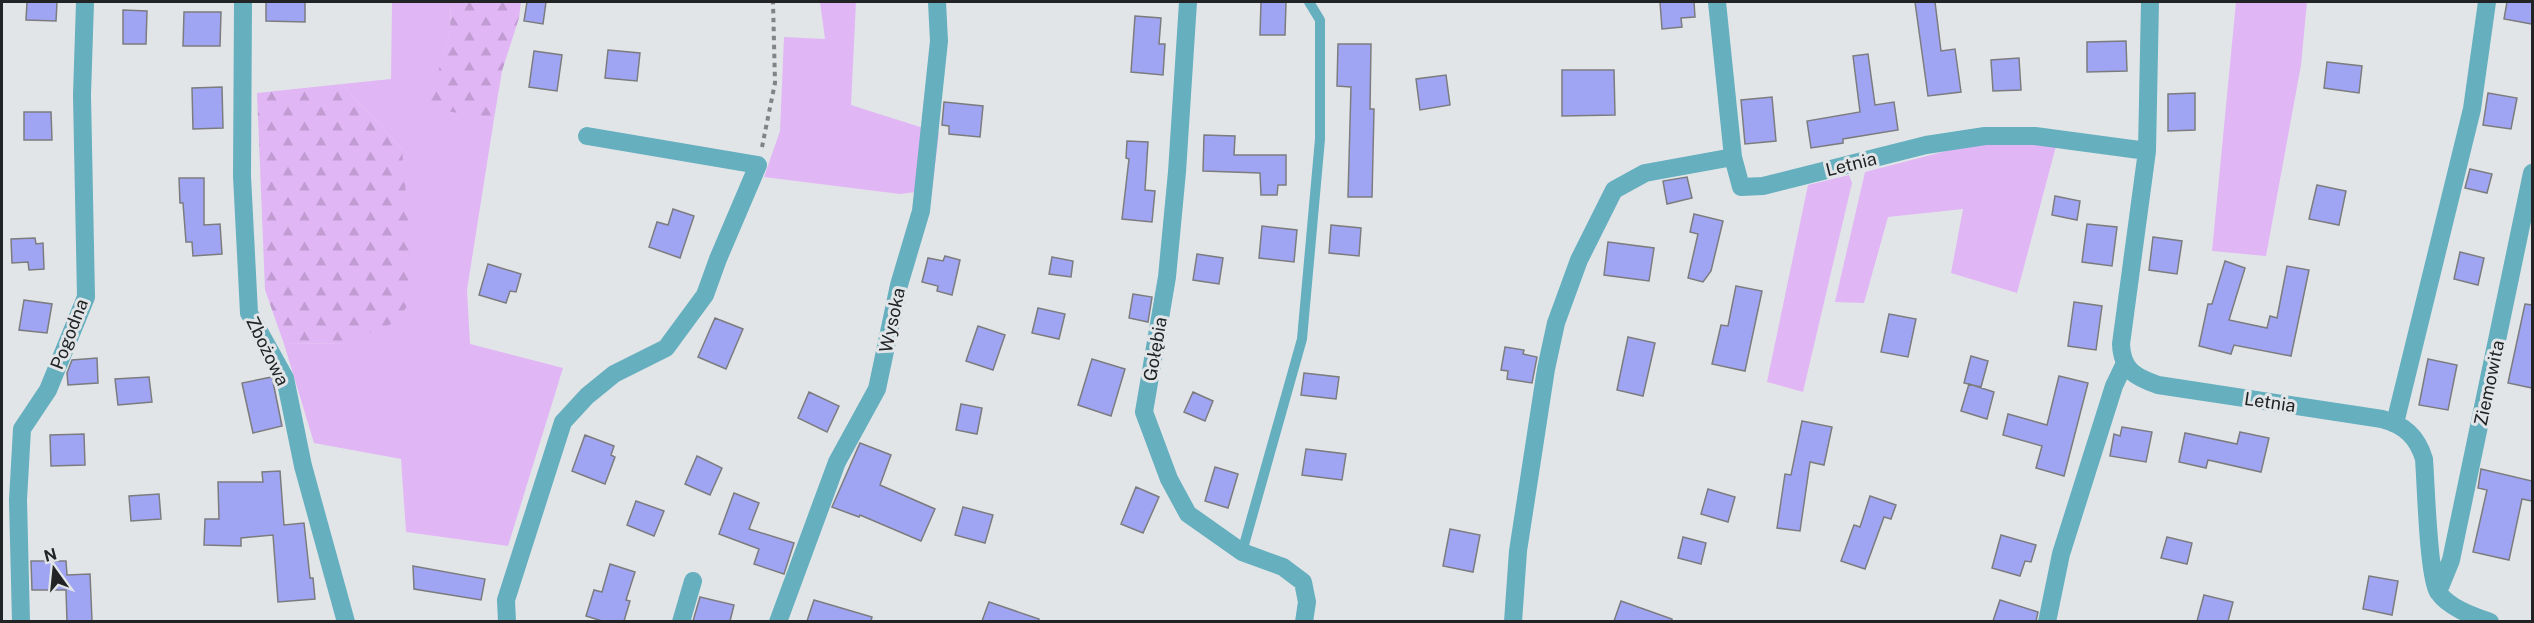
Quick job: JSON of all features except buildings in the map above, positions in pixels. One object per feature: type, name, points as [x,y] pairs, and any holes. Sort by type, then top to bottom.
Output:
[{"type":"street","name":"Pogodna","points":[[21,621],[18,500],[22,429],[48,390],[86,297],[81,95],[85,2]]},
{"type":"street","name":"Zbożowa","points":[[243,2],[242,176],[249,314],[285,378],[303,466],[346,621]]},
{"type":"street","name":"Wysoka","points":[[778,621],[837,462],[877,389],[899,285],[921,211],[939,41],[938,2]]},
{"type":"street","name":"Gołębia","points":[[1188,2],[1177,172],[1167,277],[1144,412],[1169,479],[1188,514],[1242,552],[1283,567],[1303,582],[1307,602],[1304,621]]},
{"type":"street","name":"Letnia","points":[[1717,2],[1733,157],[1741,187],[1763,186],[1926,145],[1985,136],[2035,136],[2146,151]]},
{"type":"street","points":[[2047,621],[2061,554],[2114,386],[2124,366],[2121,344],[2146,151],[2150,2]]},
{"type":"street","points":[[2487,2],[2472,109],[2395,423],[2411,434],[2424,459],[2432,571],[2438,592],[2461,610],[2490,621]]},
{"type":"street","points":[[507,621],[506,600],[563,422],[587,396],[614,374],[666,348],[705,295],[758,165],[587,136]]},
{"type":"street","points":[[1513,621],[1518,551],[1546,369],[1556,323],[1579,260],[1614,190],[1646,173],[1733,157]]},
{"type":"street","name":"Ziemowita","points":[[2438,592],[2451,561],[2532,173]]},
{"type":"street","name":"Letnia","points":[[2124,366],[2133,374],[2158,385],[2395,423]]},
{"type":"street","points":[[681,621],[693,581]]},
{"type":"lane","points":[[1242,552],[1302,339],[1320,139],[1320,20],[1309,2]]},
{"type":"path","points":[[758,165],[775,83],[773,2]]},
{"type":"green space","points":[[392,2],[451,2],[450,30],[429,107],[494,119],[467,290],[470,344],[563,368],[508,546],[406,532],[401,459],[314,443],[284,344],[346,343],[402,149],[342,84],[391,79]]},
{"type":"green space","points":[[451,2],[521,2],[519,18],[502,71],[494,119],[428,108],[450,30]]},
{"type":"green space","points":[[820,2],[856,2],[851,105],[939,133],[932,190],[900,194],[764,177],[780,131],[784,37],[825,39]]},
{"type":"green space","points":[[2236,2],[2307,2],[2301,65],[2266,256],[2212,251]]},
{"type":"green space","points":[[342,84],[402,149],[415,295],[396,322],[346,343],[284,344],[265,290],[257,93]]},
{"type":"green space","points":[[1997,143],[2056,146],[2017,293],[1951,273],[1963,209],[1888,217],[1864,303],[1835,302],[1865,172],[1954,149]]},
{"type":"green space","points":[[1849,175],[1852,183],[1803,392],[1767,382],[1808,185]]}]
